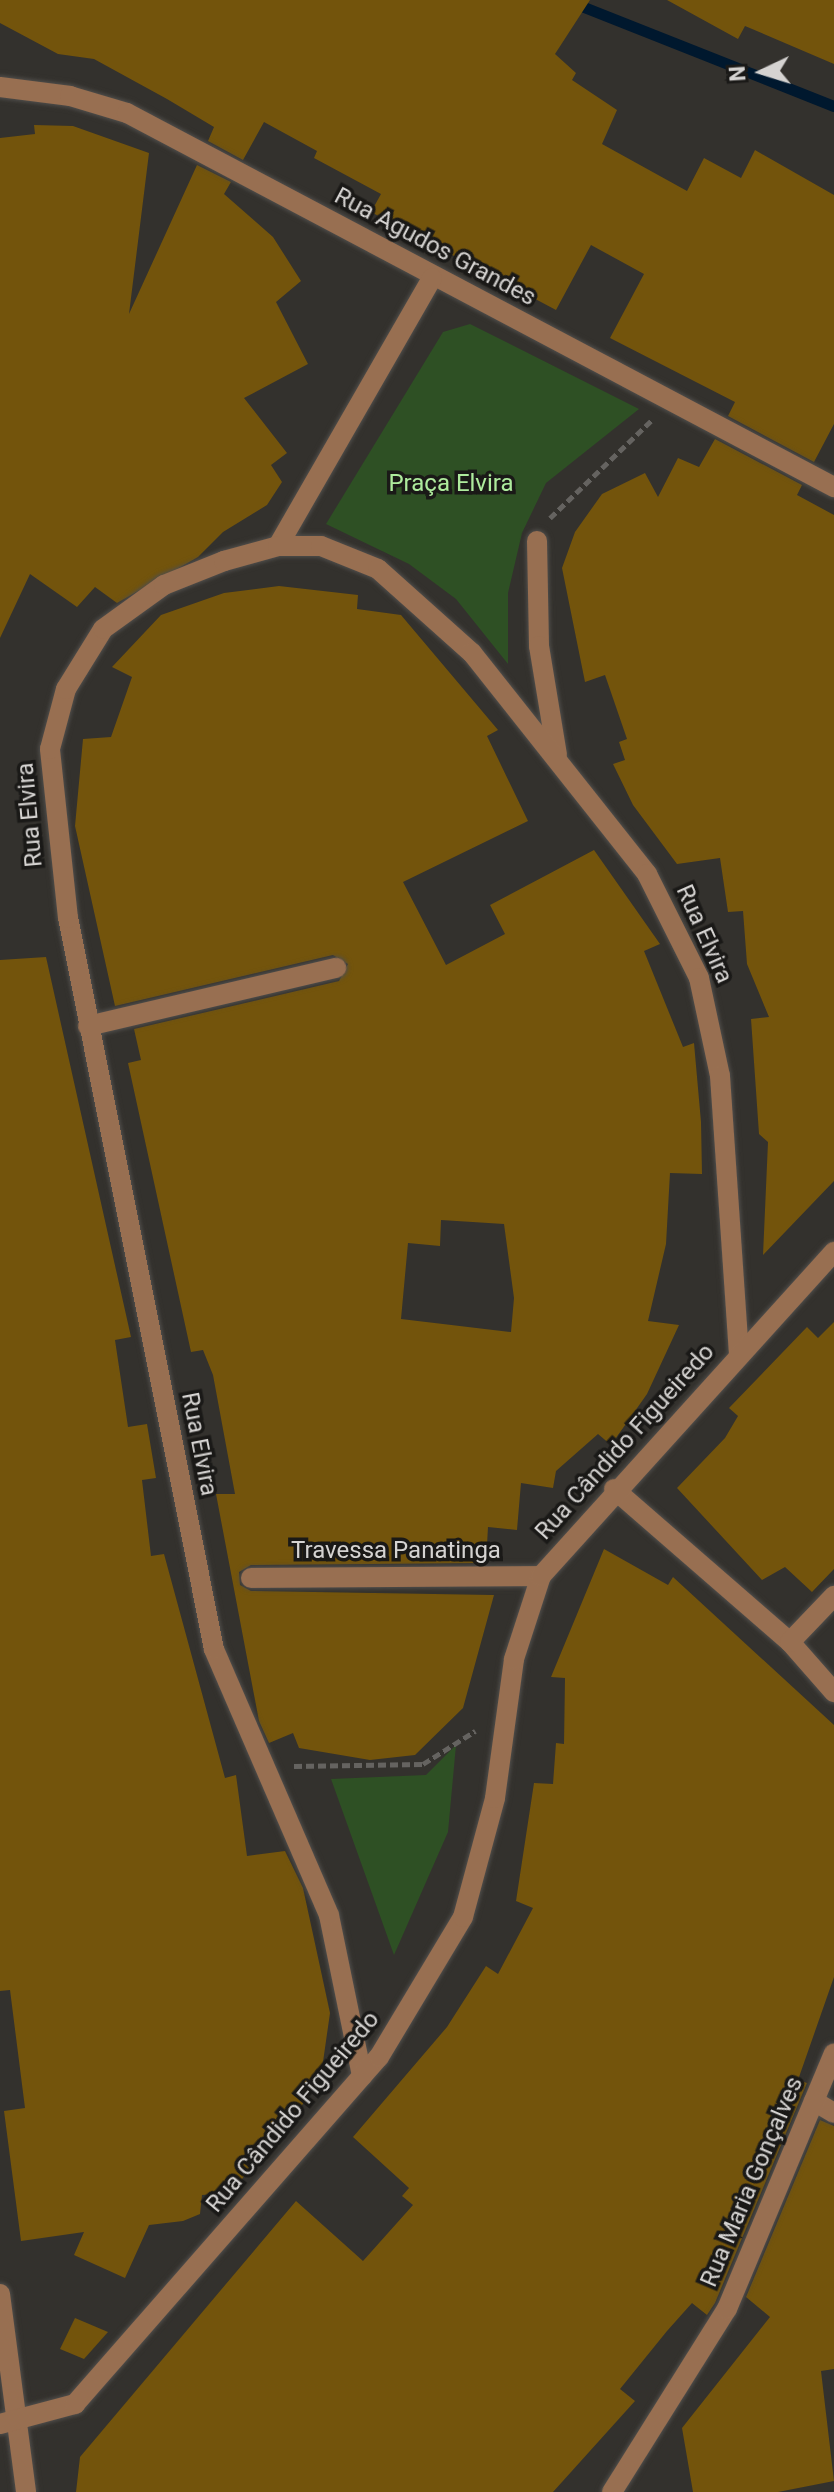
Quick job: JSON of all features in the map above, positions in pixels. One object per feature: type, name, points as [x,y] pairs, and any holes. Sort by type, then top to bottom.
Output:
[{"type":"street","name":"Rua Agudos Grandes","points":[[0,87],[70,96],[127,113],[432,278],[672,399],[834,487]]},
{"type":"street","points":[[278,546],[432,278]]},
{"type":"street","points":[[537,541],[539,646],[558,756]]},
{"type":"street","name":"Rua Elvira","points":[[362,2076],[329,1915],[214,1649],[88,1026],[54,823],[50,749],[66,689],[103,629],[164,585],[278,546],[321,546],[378,569],[472,653],[558,756],[677,925],[713,1024],[739,1355]]},
{"type":"street","points":[[88,1026],[336,968]]},
{"type":"street","name":"Rua Cândido Figueiredo","points":[[9,2423],[75,2404],[362,2076],[416,2004],[463,1917],[495,1798],[504,1712],[541,1576],[614,1489],[834,1252]]},
{"type":"street","points":[[614,1489],[790,1642],[834,1692]]},
{"type":"street","name":"Travessa Panatinga","points":[[251,1578],[541,1576]]},
{"type":"street","points":[[790,1642],[834,1596]]},
{"type":"street","name":"Rua Maria Gonçalves","points":[[612,2492],[727,2309],[834,2053]]},
{"type":"street","points":[[814,2101],[834,2113]]},
{"type":"street","points":[[0,2294],[9,2423],[26,2492]]},
{"type":"path","points":[[537,541],[559,505],[672,399]]},
{"type":"path","points":[[261,1763],[343,1770],[423,1764],[504,1712]]},
{"type":"green space","name":"Praça Elvira","points":[[470,324],[639,409],[546,483],[522,533],[508,593],[508,664],[456,599],[409,564],[326,524],[443,332]]},
{"type":"green space","points":[[456,1745],[448,1832],[394,1955],[331,1779],[426,1775]]},
{"type":"building","points":[[0,0],[590,0],[555,54],[576,73],[572,80],[617,110],[602,144],[687,191],[704,158],[741,178],[755,150],[834,195],[834,424],[814,462],[728,416],[735,402],[610,338],[644,274],[591,245],[556,310],[371,212],[381,194],[314,158],[317,151],[264,122],[243,160],[208,141],[214,127],[167,99],[94,59],[58,54],[0,23]]},
{"type":"building","points":[[667,0],[834,0],[834,64],[745,26],[738,39]]},
{"type":"building","points":[[34,125],[73,126],[149,153],[129,314],[197,165],[231,182],[224,194],[273,237],[301,281],[276,302],[308,364],[244,398],[287,453],[271,465],[282,482],[267,505],[223,532],[198,557],[117,603],[95,587],[77,607],[30,574],[0,638],[0,138],[35,134]]},
{"type":"building","points":[[715,439],[802,485],[797,495],[834,515],[834,1181],[763,1255],[768,1142],[759,1134],[751,1019],[769,1017],[747,964],[743,911],[728,912],[720,858],[677,864],[633,805],[613,764],[625,760],[619,742],[627,739],[605,675],[585,682],[562,568],[575,532],[602,494],[645,473],[658,497],[678,458],[699,467]]},
{"type":"building","points":[[279,586],[358,595],[357,609],[401,615],[498,730],[487,736],[528,821],[403,882],[446,965],[505,934],[490,905],[594,850],[660,944],[644,951],[683,1047],[694,1043],[702,1174],[670,1173],[666,1244],[648,1321],[679,1325],[647,1394],[611,1445],[598,1434],[556,1471],[553,1488],[521,1483],[517,1530],[488,1527],[486,1563],[251,1565],[239,1572],[240,1585],[251,1591],[494,1595],[463,1708],[415,1755],[370,1760],[299,1748],[293,1733],[269,1743],[259,1721],[216,1494],[235,1494],[213,1375],[203,1350],[191,1352],[128,1063],[141,1060],[134,1029],[339,981],[348,964],[333,955],[115,1006],[75,826],[83,739],[111,737],[132,677],[112,667],[161,615],[224,593]],"holes":[[[441,1220],[504,1224],[514,1298],[511,1332],[401,1319],[408,1243],[440,1246]]]},
{"type":"building","points":[[46,957],[131,1337],[115,1340],[128,1427],[147,1424],[156,1478],[142,1480],[151,1556],[164,1554],[225,1778],[236,1775],[247,1856],[285,1851],[303,1888],[330,2013],[321,2076],[293,2119],[230,2193],[202,2195],[200,2214],[183,2221],[149,2225],[125,2278],[74,2255],[84,2232],[21,2241],[4,2111],[25,2108],[10,1990],[0,1991],[0,960]]},
{"type":"building","points":[[834,1322],[834,1569],[812,1592],[785,1567],[762,1580],[677,1488],[725,1438],[738,1416],[729,1408],[807,1327],[818,1338]]},
{"type":"building","points":[[604,1549],[668,1585],[673,1577],[834,1725],[834,1977],[798,2080],[807,2083],[715,2303],[707,2315],[692,2303],[667,2331],[620,2389],[635,2401],[553,2492],[76,2492],[80,2457],[296,2201],[363,2261],[413,2205],[402,2196],[409,2188],[353,2137],[447,2027],[486,1966],[498,1974],[533,1908],[516,1901],[534,1783],[553,1784],[556,1743],[564,1744],[565,1678],[551,1677]]},
{"type":"building","points":[[820,2120],[834,2126],[834,2369],[821,2371],[834,2481],[778,2492],[693,2492],[682,2428],[770,2317],[746,2297]]},
{"type":"building","points":[[75,2318],[108,2332],[84,2359],[60,2349]]},
{"type":"waterway","points":[[566,0],[834,106]]}]
